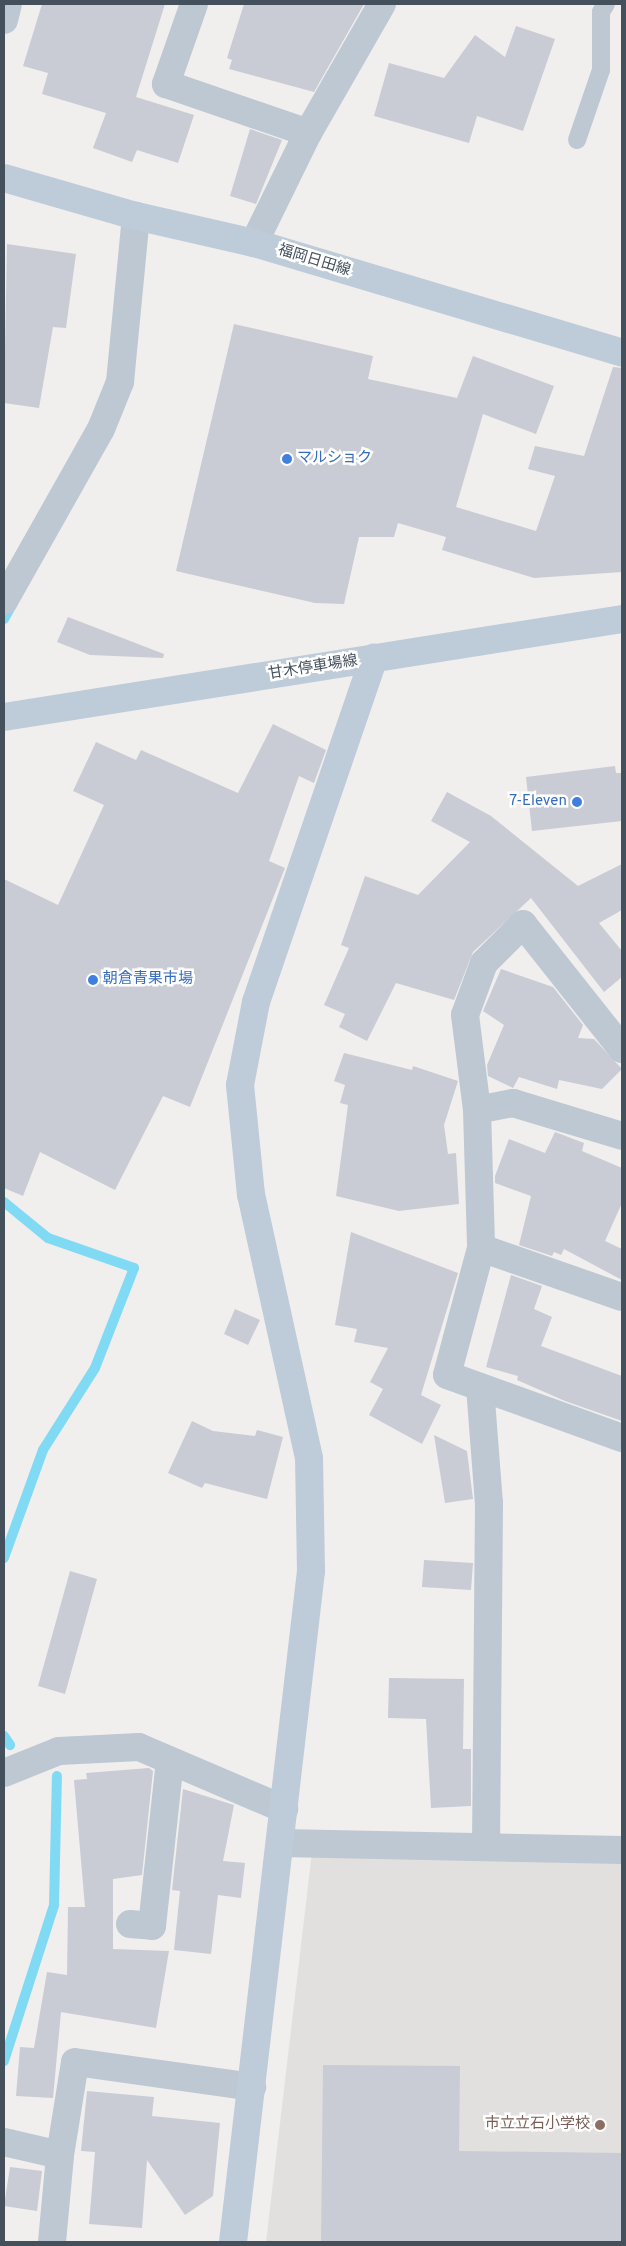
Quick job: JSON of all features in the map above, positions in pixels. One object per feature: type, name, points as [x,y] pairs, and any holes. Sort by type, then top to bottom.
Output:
[{"type":"street","points":[[4,20],[8,4]]},
{"type":"street","points":[[194,4],[166,84],[308,133]]},
{"type":"street","points":[[254,243],[308,133],[382,4]]},
{"type":"street","name":"福岡日田線","points":[[4,178],[136,216],[254,243],[622,353]]},
{"type":"street","points":[[8,588],[101,429],[120,382],[136,216]]},
{"type":"street","name":"甘木停車場線","points":[[4,717],[622,619]]},
{"type":"street","points":[[233,2242],[282,1843],[284,1809],[311,1571],[309,1458],[251,1195],[240,1085],[256,1002],[374,658]]},
{"type":"street","points":[[622,1048],[523,924],[484,963],[465,1015],[476,1110],[481,1248],[447,1375],[622,1438]]},
{"type":"street","points":[[476,1110],[513,1103],[622,1136]]},
{"type":"street","points":[[481,1248],[622,1297]]},
{"type":"street","points":[[480,1387],[489,1503],[486,1847]]},
{"type":"street","points":[[4,1773],[60,1751],[139,1747],[284,1809]]},
{"type":"street","points":[[130,1924],[152,1926],[170,1761]]},
{"type":"street","points":[[282,1843],[622,1850]]},
{"type":"street","points":[[52,2242],[60,2155],[75,2062],[252,2087]]},
{"type":"street","points":[[4,2142],[60,2155]]},
{"type":"lane","points":[[577,140],[600,70],[601,12],[606,4]]},
{"type":"shaded area","points":[[312,1852],[622,1857],[622,2242],[266,2242]]},
{"type":"building","points":[[42,4],[165,4],[136,97],[194,115],[178,163],[137,150],[132,162],[93,148],[106,113],[42,94],[48,73],[23,66]]},
{"type":"building","points":[[244,4],[364,4],[314,92],[229,69],[232,60],[227,58]]},
{"type":"building","points":[[516,26],[555,39],[523,131],[477,116],[469,143],[374,116],[389,63],[444,78],[475,35],[505,57]]},
{"type":"building","points":[[250,129],[282,140],[256,204],[230,196]]},
{"type":"building","points":[[7,244],[76,254],[66,328],[53,327],[39,408],[4,403]]},
{"type":"building","points":[[234,324],[373,356],[368,379],[457,398],[473,356],[554,386],[536,434],[483,414],[456,507],[536,531],[555,476],[528,469],[535,446],[584,456],[613,367],[622,368],[622,572],[534,578],[442,550],[446,537],[398,523],[394,537],[359,537],[344,604],[315,603],[176,571]]},
{"type":"building","points":[[68,617],[164,654],[163,658],[90,655],[57,642]]},
{"type":"building","points":[[273,724],[326,750],[314,783],[299,776],[269,861],[285,868],[190,1107],[163,1096],[115,1190],[40,1152],[23,1196],[4,1188],[4,879],[58,905],[104,805],[73,791],[96,742],[136,760],[141,750],[238,793]]},
{"type":"building","points":[[615,766],[616,773],[622,773],[622,821],[532,831],[526,777]]},
{"type":"building","points":[[447,792],[491,816],[578,886],[622,864],[622,910],[599,923],[622,951],[622,977],[604,992],[531,898],[473,952],[454,1000],[396,983],[367,1041],[339,1027],[345,1014],[324,1005],[349,948],[341,945],[365,876],[418,895],[470,842],[431,821]]},
{"type":"building","points":[[501,969],[553,987],[583,1025],[578,1038],[594,1039],[622,1069],[602,1089],[559,1080],[557,1089],[519,1077],[513,1088],[488,1076],[487,1065],[504,1025],[483,1011]]},
{"type":"building","points":[[344,1053],[412,1070],[413,1066],[458,1081],[444,1125],[448,1154],[456,1153],[459,1204],[399,1211],[336,1196],[348,1105],[340,1103],[345,1085],[334,1081]]},
{"type":"building","points":[[555,1132],[584,1143],[582,1151],[622,1168],[622,1203],[605,1241],[622,1249],[622,1280],[564,1249],[561,1255],[554,1252],[552,1256],[519,1245],[531,1196],[495,1183],[495,1176],[509,1139],[545,1153]]},
{"type":"building","points":[[351,1232],[458,1273],[421,1395],[441,1405],[422,1444],[369,1415],[383,1389],[370,1382],[388,1348],[354,1342],[357,1329],[335,1325]]},
{"type":"building","points":[[511,1275],[542,1286],[534,1309],[552,1317],[541,1346],[622,1376],[622,1421],[565,1401],[517,1380],[518,1376],[486,1367]]},
{"type":"building","points":[[235,1309],[260,1320],[248,1345],[224,1334]]},
{"type":"building","points":[[192,1421],[213,1431],[255,1436],[257,1430],[283,1437],[267,1499],[205,1483],[202,1488],[168,1473]]},
{"type":"building","points":[[434,1435],[467,1451],[473,1499],[445,1503]]},
{"type":"building","points":[[424,1560],[473,1563],[471,1590],[422,1587]]},
{"type":"building","points":[[70,1571],[97,1579],[65,1694],[38,1686]]},
{"type":"building","points":[[389,1678],[464,1679],[463,1749],[471,1749],[471,1806],[431,1808],[426,1719],[388,1718]]},
{"type":"building","points":[[149,1768],[153,1771],[142,1875],[113,1879],[113,1949],[169,1951],[156,2028],[61,2012],[53,2098],[16,2096],[20,2047],[34,2048],[47,1972],[67,1975],[68,1907],[85,1907],[74,1780],[87,1779],[86,1773]]},
{"type":"building","points":[[183,1789],[234,1805],[223,1861],[245,1863],[241,1898],[218,1895],[211,1954],[174,1950],[180,1891],[172,1890]]},
{"type":"building","points":[[323,2065],[460,2066],[459,2151],[622,2153],[622,2242],[321,2242]]},
{"type":"building","points":[[87,2091],[154,2097],[152,2116],[220,2123],[213,2196],[185,2215],[147,2160],[142,2228],[89,2224],[95,2152],[81,2151]]},
{"type":"building","points":[[10,2167],[42,2171],[37,2211],[4,2206]]},
{"type":"waterway","points":[[4,619],[13,603]]},
{"type":"waterway","points":[[4,1202],[48,1238],[134,1268],[95,1368],[43,1450],[4,1558]]},
{"type":"waterway","points":[[4,1736],[10,1745]]},
{"type":"waterway","points":[[4,2061],[54,1905],[57,1776]]},
{"type":"place","name":"マルショク","points":[[287,459]]},
{"type":"place","name":"7-Eleven","points":[[577,802]]},
{"type":"place","name":"朝倉青果市場","points":[[93,980]]},
{"type":"place","name":"市立立石小学校","points":[[600,2125]]}]
